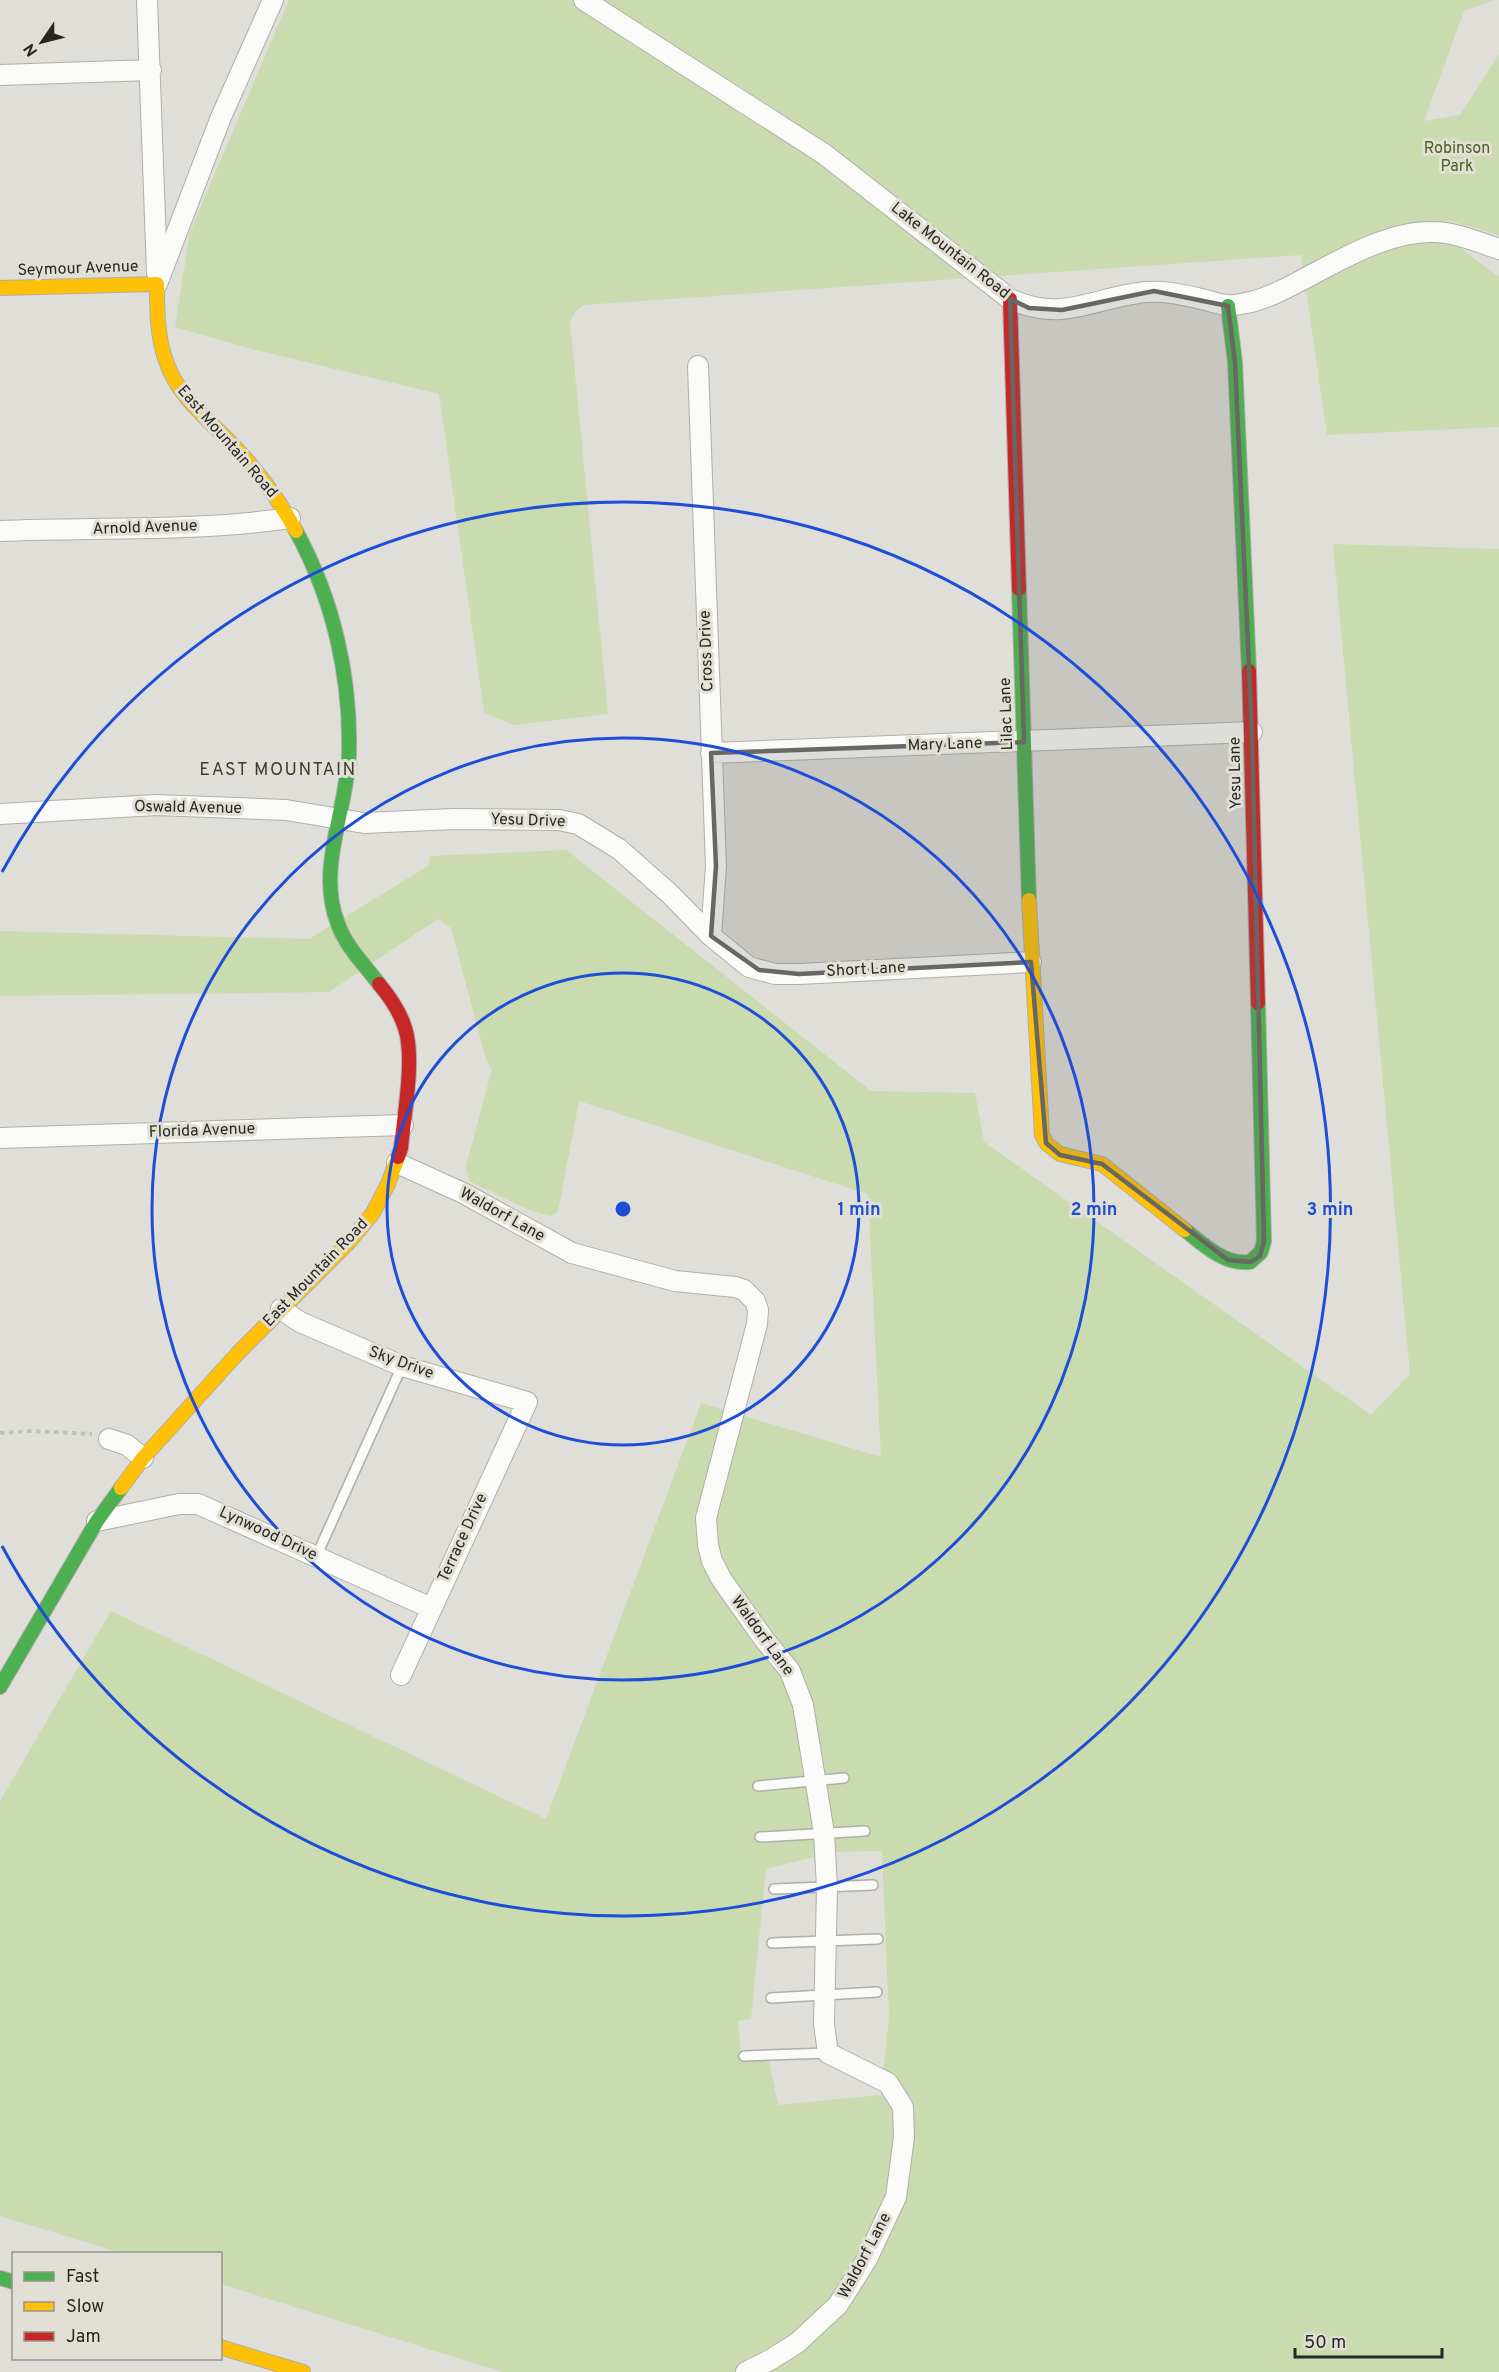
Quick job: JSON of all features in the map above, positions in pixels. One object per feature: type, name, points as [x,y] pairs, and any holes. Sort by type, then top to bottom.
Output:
[{"type":"street","name":"East Mountain Road","points":[[0,1687],[97,1521],[143,1458],[281,1309],[361,1229],[381,1199],[397,1163],[409,1072],[408,1037],[398,1009],[340,930],[332,905],[328,875],[347,780],[349,728],[346,683],[330,611],[312,562],[290,518],[250,465],[201,416],[179,389],[171,374],[160,341],[147,0]]},
{"type":"street","name":"East Mountain Road","points":[[157,284],[221,117],[273,0]]},
{"type":"street","name":"Lake Mountain Road","points":[[584,0],[824,154],[1010,299],[1029,308],[1062,310],[1125,295],[1154,291],[1228,306],[1251,302],[1395,238],[1417,233],[1449,234],[1499,249]]},
{"type":"street","points":[[0,75],[150,70]]},
{"type":"street","name":"Seymour Avenue","points":[[0,288],[157,284]]},
{"type":"street","name":"Lilac Lane","points":[[1010,299],[1032,962],[1041,1127]]},
{"type":"street","name":"Yesu Lane","points":[[1041,1127],[1046,1143],[1054,1152],[1102,1164],[1210,1250],[1238,1263],[1251,1262],[1260,1256],[1264,1241],[1252,732],[1235,362],[1228,306]]},
{"type":"street","name":"Cross Drive","points":[[698,366],[716,866],[711,936]]},
{"type":"street","name":"Arnold Avenue","points":[[0,531],[149,529],[257,523],[290,518]]},
{"type":"street","name":"Mary Lane","points":[[711,753],[1252,732]]},
{"type":"street","name":"Oswald Avenue","points":[[0,814],[156,805],[286,810],[339,818]]},
{"type":"street","name":"Yesu Drive","points":[[339,818],[364,823],[454,819],[559,820],[578,824],[619,849],[671,894],[711,936]]},
{"type":"street","name":"Short Lane","points":[[711,936],[749,966],[775,974],[1032,962]]},
{"type":"street","name":"Florida Avenue","points":[[0,1138],[403,1125]]},
{"type":"street","name":"Waldorf Lane","points":[[397,1163],[463,1193],[572,1253],[675,1281],[735,1287],[744,1290],[755,1301],[758,1310],[757,1324],[706,1518],[706,1534],[712,1562],[722,1580],[790,1671],[799,1689],[824,1833],[827,1887],[824,2024],[828,2053],[888,2083],[903,2107],[904,2137],[896,2197],[867,2259],[838,2305],[797,2343],[746,2372]]},
{"type":"street","name":"Sky Drive","points":[[281,1309],[300,1322],[402,1366],[527,1402]]},
{"type":"street","name":"Terrace Drive","points":[[400,1675],[527,1402]]},
{"type":"street","points":[[109,1439],[127,1445],[143,1458]]},
{"type":"street","name":"Lynwood Drive","points":[[97,1521],[179,1504],[198,1504],[215,1509],[431,1608]]},
{"type":"street","points":[[222,2348],[303,2372]]},
{"type":"lane","points":[[316,1557],[402,1366]]},
{"type":"lane","points":[[758,1786],[844,1778]]},
{"type":"lane","points":[[760,1837],[865,1831]]},
{"type":"lane","points":[[774,1889],[873,1885]]},
{"type":"lane","points":[[772,1943],[878,1939]]},
{"type":"lane","points":[[771,1998],[877,1992]]},
{"type":"lane","points":[[744,2056],[828,2053]]},
{"type":"path","points":[[0,1433],[32,1431],[94,1434],[109,1439]]},
{"type":"highlighted area","points":[[1154,291],[1228,306],[1235,362],[1252,732],[1264,1241],[1260,1256],[1251,1262],[1228,1260],[1102,1164],[1060,1155],[1046,1143],[1031,962],[799,974],[759,970],[711,936],[716,866],[711,753],[1024,742],[1010,299],[1029,308],[1062,310]]},
{"type":"green space","name":"Robinson Park","points":[[289,0],[1494,0],[1464,11],[1424,121],[1460,115],[1499,54],[1499,235],[1450,221],[1427,223],[1499,277],[1499,427],[1327,435],[1301,255],[584,305],[576,311],[570,321],[608,714],[513,725],[484,712],[439,394],[248,348],[175,327],[190,232]]},
{"type":"green space","points":[[1333,544],[1499,549],[1499,2372],[502,2372],[222,2284],[222,2252],[119,2252],[0,2216],[0,1801],[111,1611],[546,1819],[701,1403],[881,1457],[868,1194],[579,1101],[558,1212],[550,1216],[529,1210],[469,1181],[466,1166],[492,1069],[486,1059],[451,928],[438,919],[329,992],[0,996],[0,931],[309,939],[428,866],[430,856],[566,850],[871,1091],[975,1093],[984,1142],[1371,1415],[1410,1374]],"holes":[[[882,1851],[889,2016],[881,2095],[778,2105],[767,2050],[741,2052],[738,2021],[751,2019],[766,1869],[833,1852]]]},
{"type":"traffic: fast","points":[[1228,306],[1235,362],[1249,671]]},
{"type":"traffic: fast","points":[[296,531],[330,611],[347,696],[349,754],[331,861],[332,903],[341,932],[356,956],[379,984]]},
{"type":"traffic: fast","points":[[1019,589],[1029,900]]},
{"type":"traffic: fast","points":[[1185,1230],[1207,1248],[1232,1260],[1250,1262],[1261,1252],[1264,1241],[1258,1003]]},
{"type":"traffic: fast","points":[[0,1687],[97,1521],[121,1488]]},
{"type":"traffic: fast","points":[[0,2278],[12,2281]]},
{"type":"traffic: slow","points":[[0,288],[157,284],[159,333],[171,374],[186,397],[260,476],[296,531]]},
{"type":"traffic: slow","points":[[1029,900],[1042,1135],[1047,1144],[1060,1154],[1102,1164],[1185,1230]]},
{"type":"traffic: slow","points":[[121,1488],[143,1458],[238,1353],[350,1241],[373,1213],[388,1184],[398,1157]]},
{"type":"traffic: slow","points":[[222,2348],[303,2372]]},
{"type":"traffic: jam","points":[[1010,299],[1019,589]]},
{"type":"traffic: jam","points":[[1249,671],[1258,1003]]},
{"type":"traffic: jam","points":[[379,984],[397,1010],[408,1040],[408,1087],[398,1157]]},
{"type":"district","name":"EAST MOUNTAIN","points":[[278,770]]}]
